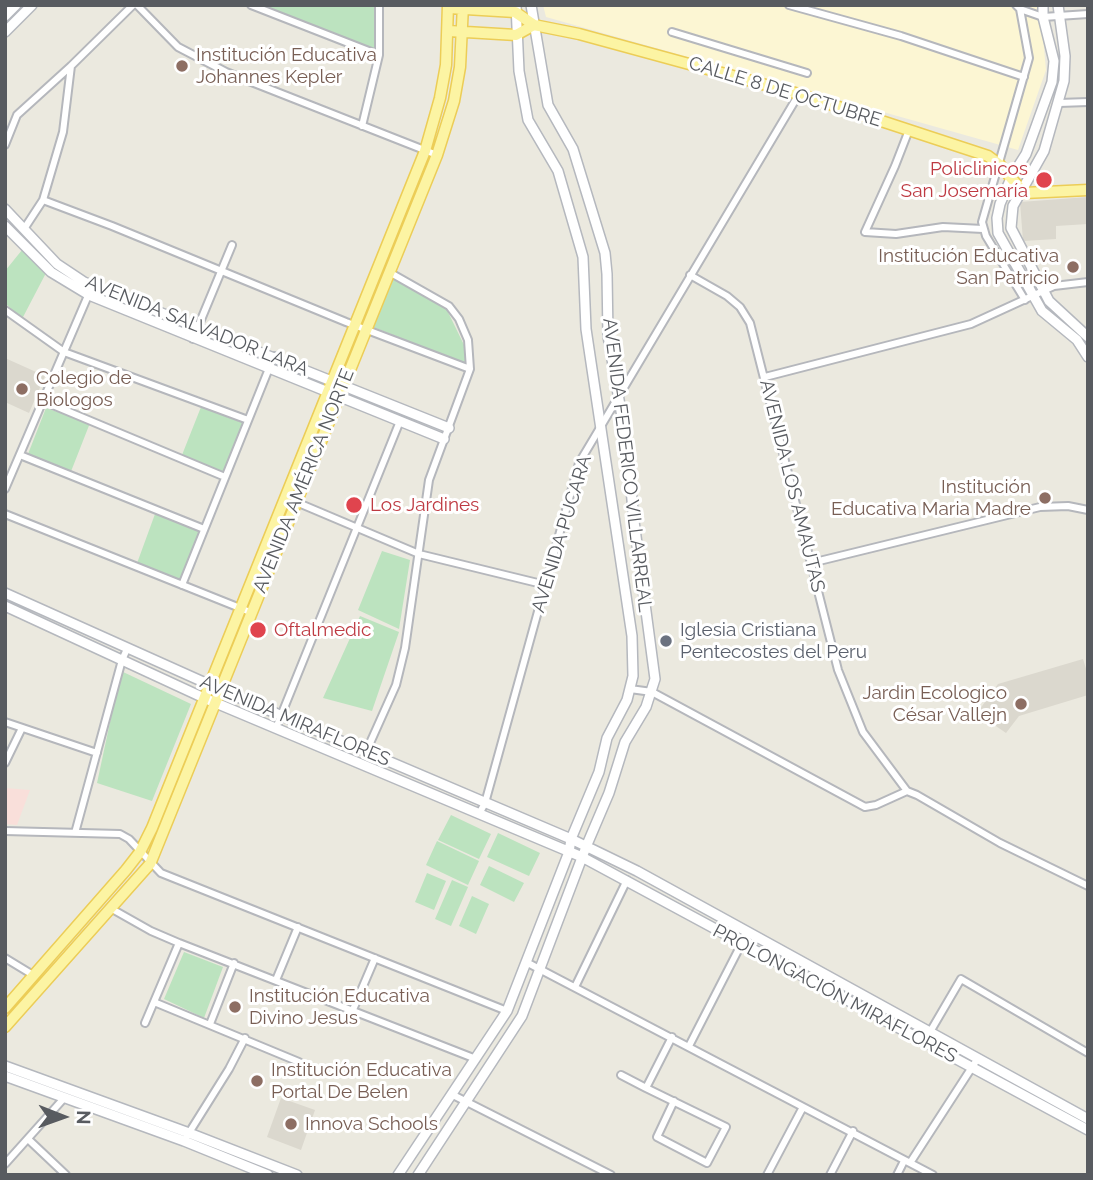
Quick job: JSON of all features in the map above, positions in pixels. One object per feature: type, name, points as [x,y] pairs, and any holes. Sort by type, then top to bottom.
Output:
[{"type":"main road","points":[[5,16],[16,5]]},
{"type":"main road","points":[[5,32],[32,5]]},
{"type":"main road","name":"AVENIDA FEDERICO VILLARREAL","points":[[418,1175],[516,1028],[529,1001],[584,852],[609,793],[625,742],[646,707],[655,679],[627,446],[608,336],[605,253],[573,149],[548,105],[531,5]]},
{"type":"main road","points":[[1043,5],[1043,17],[1054,61],[1052,82],[1026,154],[1000,204],[998,233],[1029,298],[1077,340],[1088,357]]},
{"type":"main road","points":[[1058,5],[1066,66],[1059,103],[1044,150],[1013,206],[1012,228],[1048,301],[1088,337]]},
{"type":"main road","name":"CALLE 8 DE OCTUBRE","points":[[448,7],[515,8],[534,25],[579,34],[799,94],[988,156],[1000,165],[1020,190]]},
{"type":"main road","name":"AVENIDA AMÉRICA NORTE","points":[[5,1008],[140,852],[425,151],[440,98],[449,31],[448,7]]},
{"type":"main road","name":"AVENIDA AMÉRICA NORTE","points":[[5,1027],[150,864],[437,155],[454,101],[460,67],[463,7]]},
{"type":"main road","name":"AVENIDA FEDERICO VILLARREAL","points":[[515,8],[519,71],[528,120],[558,171],[586,272],[586,329],[602,424],[634,665],[631,689],[609,731],[599,772],[571,839],[569,852]]},
{"type":"main road","points":[[449,31],[516,35],[534,25]]},
{"type":"main road","points":[[440,98],[448,97],[454,101]]},
{"type":"main road","points":[[1020,190],[1029,194],[1088,190]]},
{"type":"main road","name":"AVENIDA SALVADOR LARA","points":[[5,209],[57,264],[90,290],[274,356],[449,428]]},
{"type":"main road","name":"AVENIDA SALVADOR LARA","points":[[5,226],[51,272],[193,339],[444,439]]},
{"type":"main road","name":"AVENIDA MIRAFLORES","points":[[5,593],[219,690],[571,839],[584,852]]},
{"type":"main road","name":"AVENIDA MIRAFLORES","points":[[5,606],[204,698],[569,852],[584,852]]},
{"type":"main road","points":[[368,767],[370,754]]},
{"type":"main road","points":[[398,1175],[507,1011],[569,852]]},
{"type":"main road","name":"PROLONGACIÓN MIRAFLORES","points":[[584,852],[627,880],[741,945],[972,1068],[1087,1125]]},
{"type":"main road","name":"PROLONGACIÓN MIRAFLORES","points":[[584,852],[637,871],[978,1058],[1087,1125]]},
{"type":"main road","points":[[54,952],[63,961]]},
{"type":"main road","points":[[5,1066],[66,1093]]},
{"type":"main road","points":[[5,1076],[66,1093],[296,1175]]},
{"type":"main road","points":[[186,1137],[268,1175]]},
{"type":"street","points":[[5,145],[16,115],[135,5],[178,47],[226,72],[437,155]]},
{"type":"street","points":[[251,5],[379,55]]},
{"type":"street","points":[[362,126],[379,55],[379,5]]},
{"type":"street","points":[[789,5],[901,36],[1024,77]]},
{"type":"street","points":[[1018,7],[1029,58],[1000,165],[983,215],[984,229],[1029,298]]},
{"type":"street","points":[[1018,7],[1043,17],[1058,18],[1088,13]]},
{"type":"street","points":[[672,32],[807,73]]},
{"type":"street","points":[[24,229],[43,200],[63,132],[71,66]]},
{"type":"street","name":"AVENIDA PUCARA","points":[[480,814],[579,463],[799,94]]},
{"type":"street","points":[[1059,103],[1088,102]]},
{"type":"street","points":[[909,130],[865,232],[896,234],[943,227],[984,229]]},
{"type":"street","points":[[43,200],[470,369]]},
{"type":"street","points":[[193,339],[232,245]]},
{"type":"street","points":[[370,754],[396,685],[405,648],[429,480],[470,369],[468,340],[459,319],[449,306],[389,272]]},
{"type":"street","name":"AVENIDA LOS AMAUTAS","points":[[690,275],[727,296],[740,307],[750,323],[838,670],[863,732],[907,791],[1000,843],[1088,886]]},
{"type":"street","points":[[765,377],[971,324],[1054,286],[1088,282]]},
{"type":"street","points":[[5,489],[90,290]]},
{"type":"street","points":[[5,311],[64,352],[248,420]]},
{"type":"street","points":[[181,585],[274,356]]},
{"type":"street","points":[[43,401],[225,477]]},
{"type":"street","points":[[276,728],[400,421]]},
{"type":"street","points":[[20,455],[204,529]]},
{"type":"street","points":[[295,502],[419,554],[545,585]]},
{"type":"street","points":[[811,563],[1040,507],[1068,506],[1088,510]]},
{"type":"street","points":[[5,514],[250,612]]},
{"type":"street","points":[[75,833],[127,649]]},
{"type":"street","points":[[631,689],[652,692],[865,807],[907,791]]},
{"type":"street","points":[[5,722],[97,753]]},
{"type":"street","points":[[5,763],[22,728]]},
{"type":"street","points":[[5,831],[120,834],[129,839],[161,873],[507,1011]]},
{"type":"street","points":[[575,987],[627,880]]},
{"type":"street","points":[[112,909],[179,943],[476,1059]]},
{"type":"street","points":[[276,980],[298,928]]},
{"type":"street","points":[[689,1046],[747,933]]},
{"type":"street","points":[[145,1023],[179,943]]},
{"type":"street","points":[[5,958],[33,975]]},
{"type":"street","points":[[352,1012],[375,958]]},
{"type":"street","points":[[526,962],[933,1175]]},
{"type":"street","points":[[210,1024],[233,963]]},
{"type":"street","points":[[930,1032],[961,979],[1088,1053]]},
{"type":"street","points":[[154,1002],[299,1062]]},
{"type":"street","points":[[646,1088],[671,1037]]},
{"type":"street","points":[[186,1137],[229,1069],[245,1038]]},
{"type":"street","points":[[897,1175],[978,1058]]},
{"type":"street","points":[[621,1075],[646,1088],[674,1101],[726,1127],[707,1163],[657,1137],[674,1101]]},
{"type":"street","points":[[5,1164],[66,1093]]},
{"type":"street","points":[[453,1095],[611,1175]]},
{"type":"street","points":[[767,1175],[803,1107]]},
{"type":"street","points":[[830,1175],[853,1131]]},
{"type":"street","points":[[27,1139],[66,1175]]},
{"type":"shaded area","points":[[543,5],[1040,5],[1046,70],[1018,150],[546,17]]},
{"type":"shaded area","points":[[1088,197],[1088,224],[1056,226],[1056,239],[1023,241],[1020,202]]},
{"type":"shaded area","name":"Colegio de Biologos","points":[[5,358],[45,376],[29,413],[5,402]]},
{"type":"shaded area","name":"Jardin Ecologico César Vallejn","points":[[1083,659],[1088,675],[1088,695],[1019,716],[1006,733],[977,713],[998,684]]},
{"type":"shaded area","points":[[5,788],[30,790],[17,825],[5,824]]},
{"type":"shaded area","name":"Innova Schools","points":[[281,1098],[315,1110],[301,1150],[267,1137]]},
{"type":"green space","points":[[243,5],[374,5],[375,52],[247,7]]},
{"type":"green space","points":[[22,250],[46,273],[22,319],[5,303],[5,271]]},
{"type":"green space","points":[[392,279],[432,298],[447,310],[465,347],[469,365],[373,327]]},
{"type":"green space","points":[[201,407],[243,423],[223,473],[182,455]]},
{"type":"green space","points":[[46,408],[90,423],[70,474],[28,454]]},
{"type":"green space","points":[[155,514],[200,531],[178,584],[136,566]]},
{"type":"green space","points":[[382,551],[410,560],[399,629],[358,610]]},
{"type":"green space","points":[[360,616],[399,632],[372,711],[323,698]]},
{"type":"green space","points":[[121,671],[191,704],[152,801],[97,783]]},
{"type":"green space","points":[[451,815],[491,834],[479,859],[438,840]]},
{"type":"green space","points":[[498,833],[540,853],[529,876],[487,857]]},
{"type":"green space","points":[[437,841],[479,861],[468,885],[426,865]]},
{"type":"green space","points":[[489,866],[524,883],[514,902],[480,885]]},
{"type":"green space","points":[[427,873],[446,881],[434,910],[415,902]]},
{"type":"green space","points":[[452,880],[468,887],[451,926],[435,919]]},
{"type":"green space","points":[[472,896],[489,904],[476,934],[459,926]]},
{"type":"green space","points":[[184,952],[223,967],[204,1018],[164,999]]},
{"type":"place","name":"Institución Educativa Johannes Kepler","points":[[182,66]]},
{"type":"place","name":"Policlinicos San Josemaría","points":[[1044,180]]},
{"type":"place","name":"Institución Educativa San Patricio","points":[[1073,267]]},
{"type":"place","name":"Colegio de Biologos","points":[[22,389]]},
{"type":"place","name":"Institución Educativa Maria Madre","points":[[1045,498]]},
{"type":"place","name":"Los Jardines","points":[[354,505]]},
{"type":"place","name":"Oftalmedic","points":[[258,630]]},
{"type":"place","name":"Iglesia Cristiana Pentecostes del Peru","points":[[666,641]]},
{"type":"place","name":"Jardin Ecologico César Vallejn","points":[[1021,704]]},
{"type":"place","name":"Institución Educativa Divino Jesus","points":[[235,1007]]},
{"type":"place","name":"Institución Educativa Portal De Belen","points":[[257,1081]]},
{"type":"place","name":"Innova Schools","points":[[291,1124]]}]
